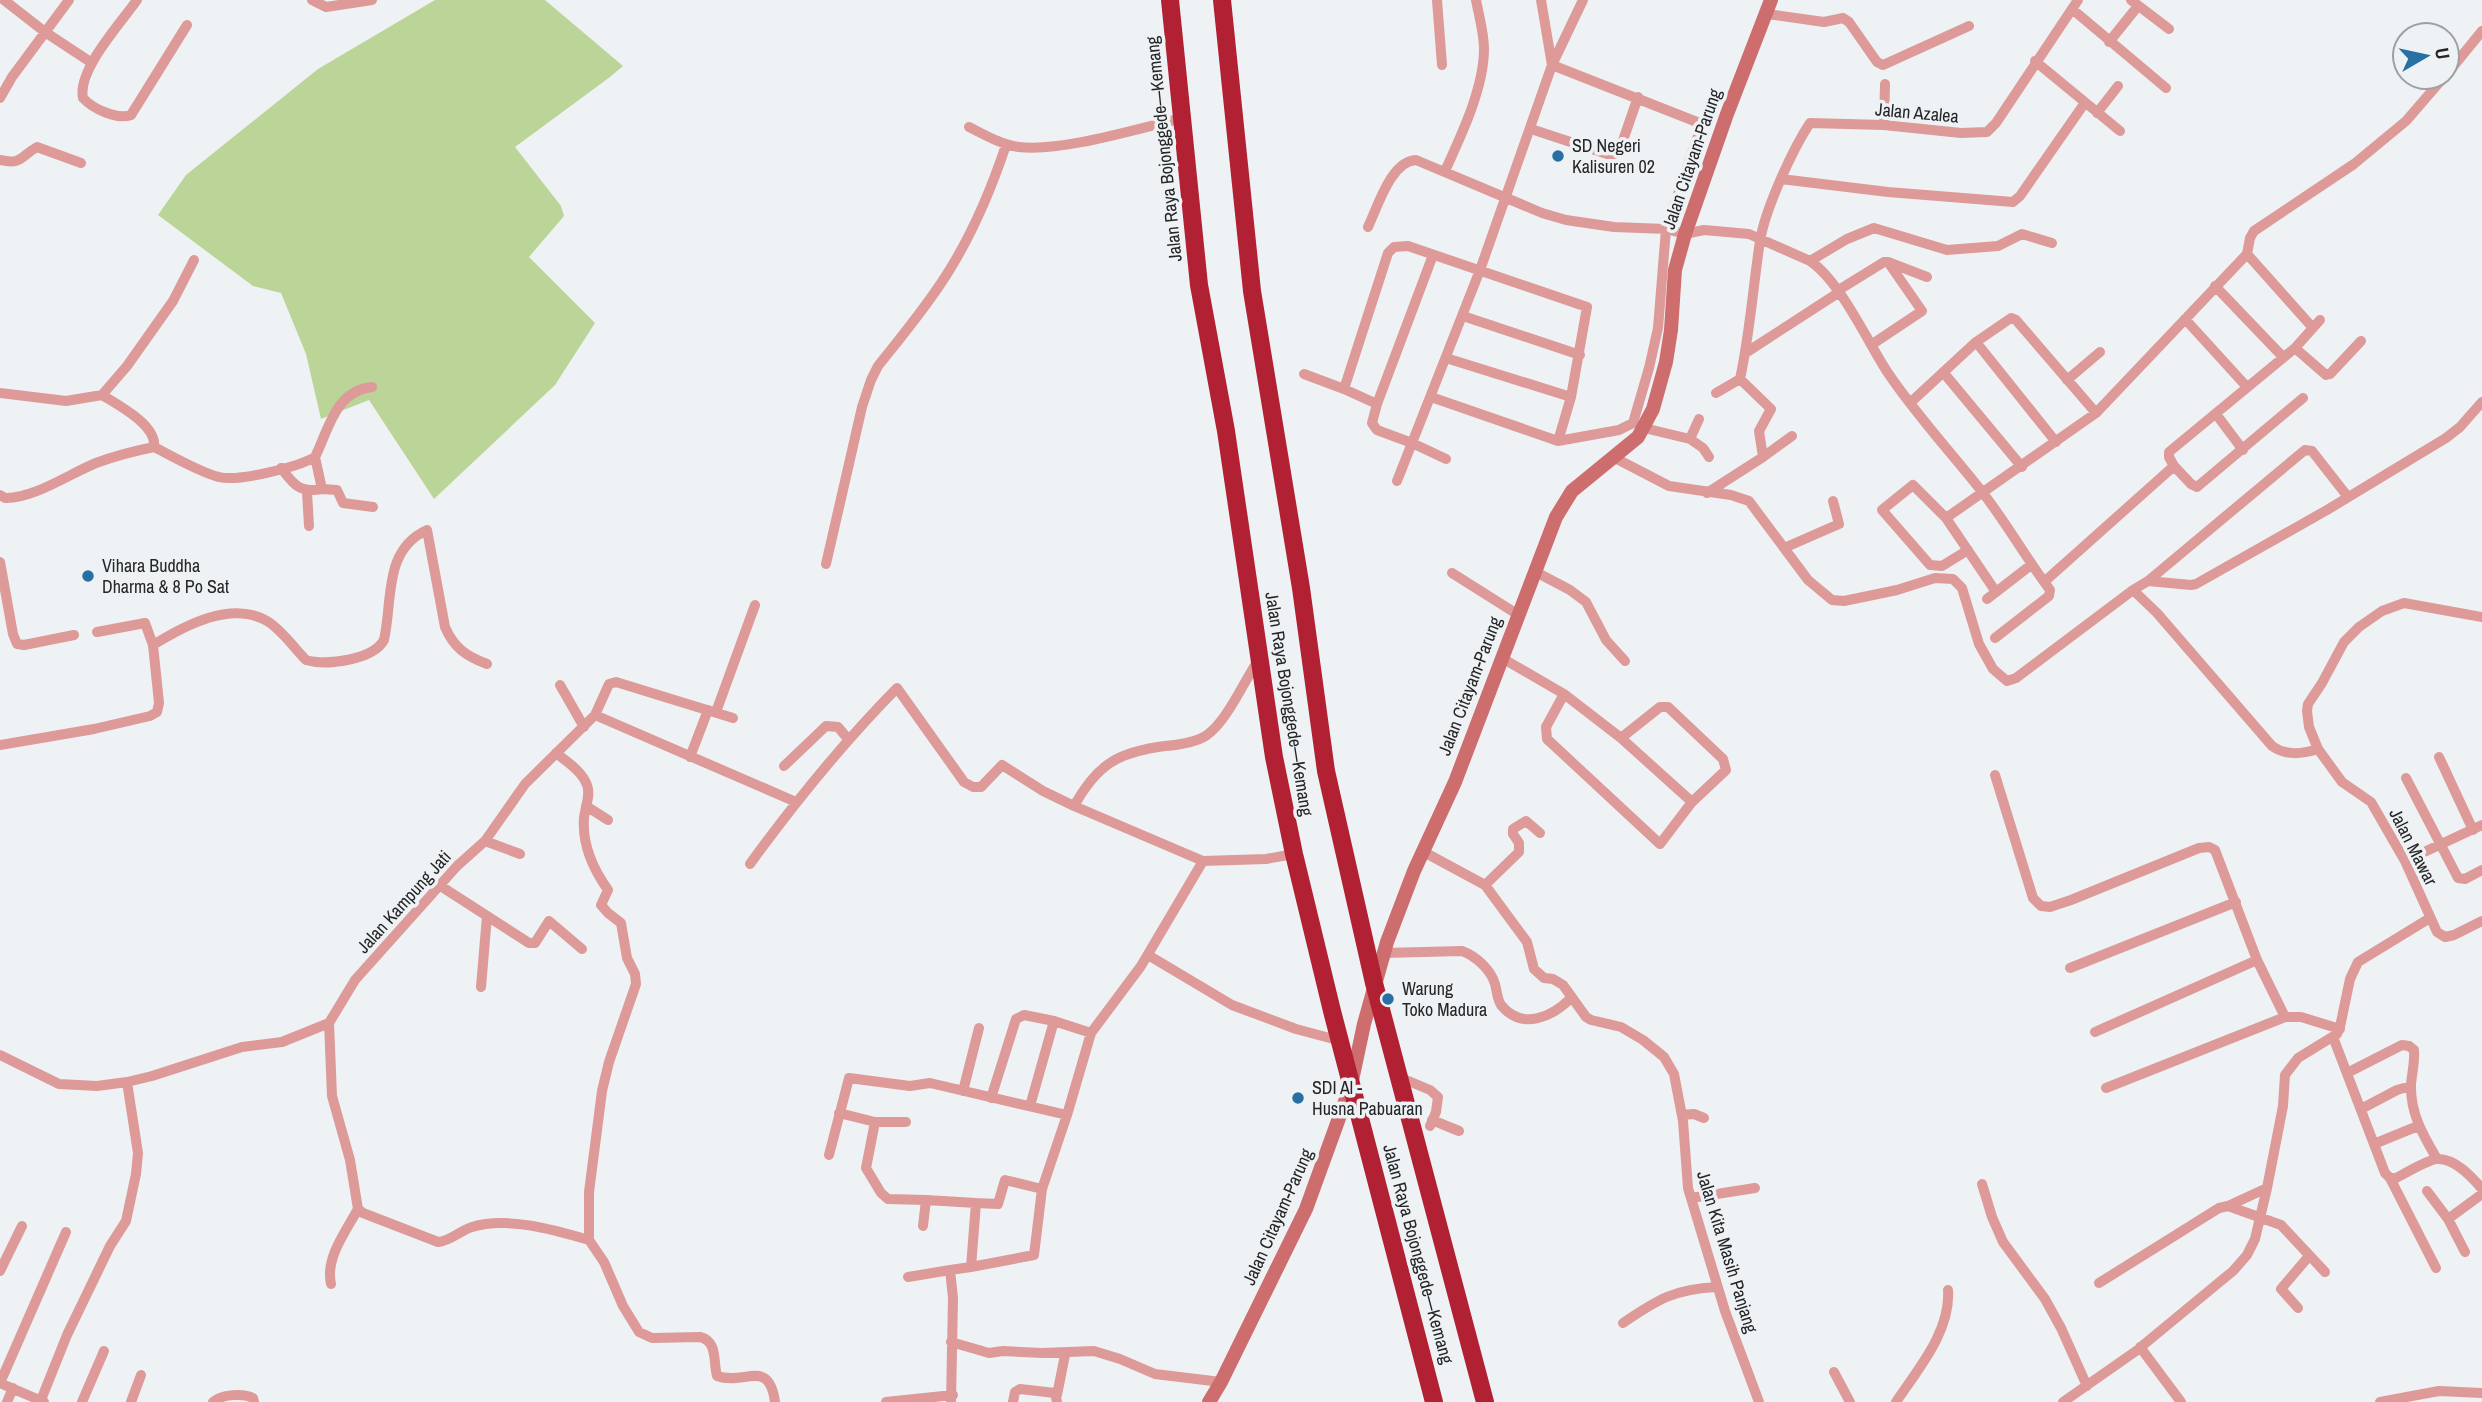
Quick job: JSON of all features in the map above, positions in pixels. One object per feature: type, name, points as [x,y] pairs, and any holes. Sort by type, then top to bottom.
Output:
[{"type":"highway","name":"Jalan Raya Bojonggede—Kemang","points":[[1170,0],[1199,285],[1226,431],[1273,757],[1340,1041],[1434,1402]]},
{"type":"highway","name":"Jalan Raya Bojonggede—Kemang","points":[[1222,0],[1252,291],[1301,588],[1326,772],[1374,983],[1485,1402]]},
{"type":"main road","name":"Jalan Citayam-Parung","points":[[1209,1402],[1306,1209],[1352,1084],[1374,983],[1384,953],[1422,851],[1455,782],[1556,517],[1567,497],[1639,437],[1653,409],[1666,362],[1675,270],[1685,234],[1727,114],[1769,7]]},
{"type":"street","points":[[4,0],[45,32],[92,62]]},
{"type":"street","points":[[0,98],[69,0]]},
{"type":"street","points":[[137,0],[92,62],[82,89],[83,98],[102,111],[131,116],[187,25]]},
{"type":"street","points":[[312,0],[327,7],[372,0]]},
{"type":"street","points":[[1437,0],[1442,65]]},
{"type":"street","points":[[1445,171],[1482,71],[1484,44],[1476,0]]},
{"type":"street","points":[[1541,0],[1552,65]]},
{"type":"street","points":[[1397,481],[1480,270],[1552,65],[1583,0]]},
{"type":"street","points":[[2109,42],[2134,3],[2169,29]]},
{"type":"street","points":[[2075,4],[2109,42],[2166,88]]},
{"type":"street","name":"Jalan Azalea","points":[[1740,379],[1747,352],[1760,238],[1781,179],[1810,123],[1884,125],[1961,133],[1987,132],[1996,123],[2075,4]]},
{"type":"street","points":[[1769,7],[1824,22],[1843,18],[1849,22],[1877,62],[1883,65],[1969,26]]},
{"type":"street","points":[[2461,57],[2482,31]]},
{"type":"street","points":[[2035,61],[2120,131]]},
{"type":"street","points":[[1431,397],[1558,441],[1619,430],[1633,423],[1658,328],[1666,229],[1702,125],[1638,97],[1552,65]]},
{"type":"street","points":[[1884,125],[1885,84]]},
{"type":"street","points":[[2097,113],[2118,86]]},
{"type":"street","points":[[1946,518],[2096,413],[2247,254],[2254,231],[2354,164],[2406,121],[2432,91]]},
{"type":"street","points":[[1531,129],[1607,154],[1615,154],[1638,97]]},
{"type":"street","points":[[1781,179],[1888,192],[2013,202],[2020,196],[2084,104]]},
{"type":"street","points":[[969,127],[1006,145],[1026,148],[1062,144],[1183,118]]},
{"type":"street","points":[[826,564],[856,432],[871,380],[878,366],[946,276],[967,240],[998,171],[1006,145]]},
{"type":"street","points":[[0,160],[12,163],[20,161],[37,147],[81,163]]},
{"type":"street","points":[[1368,227],[1396,170],[1401,164],[1416,160],[1542,213],[1579,223],[1666,229],[1685,234],[1704,230],[1725,231],[1760,238],[1810,261],[1838,292],[1910,403],[2014,534],[2031,565],[2050,590],[2050,595],[1995,638]]},
{"type":"street","points":[[1810,261],[1847,239],[1874,228],[1947,250],[1994,247],[2022,234],[2052,243]]},
{"type":"street","points":[[1344,389],[1388,253],[1394,247],[1404,246],[1585,305],[1587,309],[1580,355],[1558,441]]},
{"type":"street","points":[[2247,254],[2316,324],[2295,348],[2169,452],[2169,457],[2174,466],[2196,488],[2303,398]]},
{"type":"street","points":[[1433,255],[1372,423],[1374,428],[1446,458]]},
{"type":"street","points":[[0,393],[66,401],[102,394],[127,366],[173,301],[194,260]]},
{"type":"street","points":[[1747,352],[1884,262],[1927,277]]},
{"type":"street","points":[[1871,345],[1922,311],[1888,262]]},
{"type":"street","points":[[2215,286],[2283,357]]},
{"type":"street","points":[[1462,316],[1580,355]]},
{"type":"street","points":[[1910,403],[1976,342],[2004,320],[2013,318],[2096,413]]},
{"type":"street","points":[[2185,319],[2247,387]]},
{"type":"street","points":[[2295,348],[2322,373],[2328,375],[2361,341]]},
{"type":"street","points":[[1976,342],[2056,442]]},
{"type":"street","points":[[2067,380],[2100,352]]},
{"type":"street","points":[[1446,358],[1571,397]]},
{"type":"street","points":[[1943,372],[2022,467]]},
{"type":"street","points":[[1304,374],[1377,404]]},
{"type":"street","points":[[1716,393],[1740,379],[1771,409],[1759,431],[1763,457]]},
{"type":"street","points":[[322,489],[315,457],[339,405],[354,392],[372,387]]},
{"type":"street","points":[[102,394],[148,428],[154,438],[153,447]]},
{"type":"street","points":[[2148,581],[2196,584],[2453,433],[2482,402]]},
{"type":"street","points":[[2217,414],[2243,450]]},
{"type":"street","points":[[1690,439],[1699,419]]},
{"type":"street","points":[[1644,428],[1690,439],[1703,448],[1709,457]]},
{"type":"street","points":[[1707,493],[1793,436]]},
{"type":"street","points":[[0,495],[5,498],[22,496],[114,456],[153,447],[219,477],[251,475],[315,457]]},
{"type":"street","points":[[1615,458],[1669,486],[1731,495],[1749,501],[1808,580],[1824,596],[1835,601],[1897,590],[1935,578],[1953,579],[1962,588],[1979,644],[1993,669],[2007,681],[2017,678],[2148,581],[2305,450],[2312,451],[2348,497]]},
{"type":"street","points":[[2044,582],[2174,466]]},
{"type":"street","points":[[281,468],[291,481],[307,492],[337,490],[343,503],[373,507]]},
{"type":"street","points":[[1968,551],[1942,566],[1930,565],[1882,510],[1913,485],[1946,518],[1968,551],[1996,593]]},
{"type":"street","points":[[307,492],[309,526]]},
{"type":"street","points":[[1784,548],[1839,524],[1833,501]]},
{"type":"street","points":[[153,645],[177,630],[213,617],[247,614],[267,621],[306,660],[320,663],[359,657],[382,644],[397,561],[410,539],[427,530],[445,627],[450,639],[458,650],[486,664]]},
{"type":"street","points":[[0,562],[17,644],[74,635]]},
{"type":"street","points":[[1987,599],[2031,565]]},
{"type":"street","points":[[1534,571],[1570,590],[1586,602],[1606,639],[1625,661]]},
{"type":"street","points":[[1452,573],[1517,614]]},
{"type":"street","points":[[2133,590],[2157,613],[2272,746],[2282,753],[2318,749]]},
{"type":"street","name":"Jalan Mawar","points":[[2430,918],[2405,861],[2371,802],[2342,782],[2318,749],[2309,727],[2308,704],[2344,642],[2359,627],[2382,611],[2404,603],[2482,617]]},
{"type":"street","points":[[690,757],[712,711],[755,605]]},
{"type":"street","points":[[0,745],[145,719],[154,714],[159,703],[153,645],[145,623],[97,632]]},
{"type":"street","points":[[1074,806],[1087,784],[1111,762],[1129,754],[1191,741],[1208,734],[1220,722],[1259,658]]},
{"type":"street","points":[[1502,658],[1564,694],[1621,738],[1692,803]]},
{"type":"street","name":"Jalan Kampung Jati","points":[[330,1023],[355,980],[439,886],[485,841],[525,784],[595,715],[607,686],[612,682],[712,711]]},
{"type":"street","points":[[560,685],[584,727]]},
{"type":"street","points":[[750,864],[848,739],[897,688],[964,782],[973,787],[980,787],[1002,765],[1043,791],[1074,806],[1203,861],[1251,861],[1294,854]]},
{"type":"street","points":[[1564,694],[1546,727],[1547,738],[1658,843],[1662,842],[1692,803],[1726,770],[1726,765],[1671,708],[1660,707],[1621,738]]},
{"type":"street","points":[[712,711],[733,718]]},
{"type":"street","points":[[595,715],[796,802]]},
{"type":"street","points":[[784,766],[826,726],[838,727],[848,739]]},
{"type":"street","points":[[556,753],[583,778],[589,792],[584,828],[596,874],[608,890],[601,905],[621,923],[628,963],[636,979],[602,1091],[590,1182],[589,1240],[604,1262],[623,1306],[639,1332],[652,1338],[707,1339],[712,1345],[717,1376],[725,1379],[764,1377],[772,1386],[775,1402]]},
{"type":"street","points":[[2405,861],[2478,827],[2439,757]]},
{"type":"street","points":[[1995,775],[2033,898],[2041,906],[2050,907],[2071,900],[2205,846],[2215,850],[2258,960],[2285,1017]]},
{"type":"street","points":[[2406,778],[2458,878],[2465,879],[2482,870]]},
{"type":"street","points":[[586,806],[608,820]]},
{"type":"street","points":[[1485,885],[1519,852],[1519,843],[1512,832],[1513,829],[1526,821],[1540,833]]},
{"type":"street","points":[[485,841],[520,855]]},
{"type":"street","name":"Jalan Kita Masih Panjang","points":[[1422,851],[1485,885],[1527,942],[1534,969],[1544,978],[1553,979],[1563,985],[1591,1020],[1621,1027],[1657,1049],[1664,1057],[1674,1074],[1682,1115],[1686,1175],[1691,1198],[1717,1287],[1759,1402]]},
{"type":"street","points":[[908,1277],[1034,1255],[1042,1189],[1091,1033],[1147,954],[1203,861]]},
{"type":"street","points":[[439,886],[529,943],[535,943],[548,921],[582,949]]},
{"type":"street","points":[[2070,968],[2236,902]]},
{"type":"street","points":[[481,987],[487,916]]},
{"type":"street","points":[[2436,1268],[2385,1173],[2347,1073],[2336,1033],[2350,979],[2358,962],[2430,918],[2437,932],[2445,937],[2482,921]]},
{"type":"street","points":[[1384,953],[1467,952],[1490,971],[1500,1004],[1518,1018],[1539,1019],[1559,1010],[1572,998]]},
{"type":"street","points":[[1147,954],[1232,1004],[1296,1029],[1340,1041]]},
{"type":"street","points":[[2095,1032],[2258,960]]},
{"type":"street","points":[[991,1098],[1016,1019],[1024,1015],[1091,1033]]},
{"type":"street","points":[[2106,1088],[2285,1017],[2301,1017],[2336,1033]]},
{"type":"street","points":[[1030,1106],[1054,1021]]},
{"type":"street","points":[[0,1055],[59,1084],[97,1086],[127,1082],[232,1049],[297,1038],[330,1023],[332,1096],[347,1146],[358,1209],[332,1259],[331,1284]]},
{"type":"street","points":[[963,1091],[979,1028]]},
{"type":"street","points":[[2063,1402],[2138,1349],[2240,1264],[2255,1239],[2260,1218],[2282,1111],[2285,1075],[2298,1058],[2336,1033]]},
{"type":"street","points":[[2347,1073],[2402,1045],[2414,1050],[2411,1086],[2418,1126],[2437,1159]]},
{"type":"street","points":[[1398,1077],[1430,1090],[1438,1097],[1431,1123],[1459,1131]]},
{"type":"street","points":[[829,1155],[849,1078],[910,1086],[930,1083],[1067,1115]]},
{"type":"street","points":[[66,1232],[0,1383],[43,1401],[68,1335],[110,1246],[126,1221],[138,1153],[127,1082]]},
{"type":"street","points":[[2361,1109],[2397,1090],[2411,1086]]},
{"type":"street","points":[[839,1113],[875,1122],[906,1122]]},
{"type":"street","points":[[1682,1115],[1694,1114],[1704,1118]]},
{"type":"street","points":[[875,1122],[866,1168],[876,1180],[881,1193],[888,1199],[999,1203],[1005,1180],[1042,1189]]},
{"type":"street","points":[[2374,1144],[2418,1126]]},
{"type":"street","points":[[2390,1178],[2396,1178],[2437,1159],[2449,1162],[2470,1174],[2482,1192],[2448,1219]]},
{"type":"street","points":[[1982,1184],[2003,1242],[2045,1299],[2087,1386]]},
{"type":"street","points":[[1691,1198],[1755,1188]]},
{"type":"street","points":[[2099,1283],[2218,1208],[2267,1188]]},
{"type":"street","points":[[2427,1191],[2448,1219],[2465,1252]]},
{"type":"street","points":[[923,1226],[926,1200]]},
{"type":"street","points":[[971,1266],[976,1203]]},
{"type":"street","points":[[2228,1206],[2281,1225],[2325,1272]]},
{"type":"street","points":[[358,1209],[374,1219],[397,1225],[438,1242],[484,1225],[538,1226],[589,1240]]},
{"type":"street","points":[[0,1271],[22,1226]]},
{"type":"street","points":[[2298,1308],[2281,1289],[2309,1255]]},
{"type":"street","points":[[886,1402],[952,1399],[953,1298],[950,1270]]},
{"type":"street","points":[[1623,1323],[1652,1303],[1678,1291],[1717,1287]]},
{"type":"street","points":[[1896,1402],[1945,1322],[1949,1304],[1948,1290]]},
{"type":"street","points":[[951,1342],[989,1353],[1094,1351],[1156,1374],[1221,1382]]},
{"type":"street","points":[[2138,1349],[2182,1402]]},
{"type":"street","points":[[82,1402],[104,1351]]},
{"type":"street","points":[[1057,1398],[1065,1355]]},
{"type":"street","points":[[1834,1372],[1850,1402]]},
{"type":"street","points":[[131,1402],[141,1375]]},
{"type":"street","points":[[7,1402],[13,1388]]},
{"type":"street","points":[[1013,1402],[1015,1392],[1020,1389],[1050,1391],[1057,1398]]},
{"type":"street","points":[[2461,1391],[2464,1402]]},
{"type":"street","points":[[2380,1402],[2422,1393],[2482,1393]]},
{"type":"street","points":[[213,1402],[219,1396],[249,1395],[254,1402]]},
{"type":"green space","points":[[435,0],[545,0],[623,66],[515,147],[561,206],[564,216],[529,257],[595,323],[555,385],[434,499],[369,400],[321,419],[306,354],[281,293],[253,286],[158,215],[186,175],[318,69]]},
{"type":"place","name":"SD Negeri Kalisuren 02","points":[[1558,156]]},
{"type":"place","name":"Vihara Buddha Dharma & 8 Po Sat","points":[[88,576]]},
{"type":"place","name":"Warung Toko Madura","points":[[1388,999]]},
{"type":"place","name":"SDI Al - Husna Pabuaran","points":[[1298,1098]]}]
